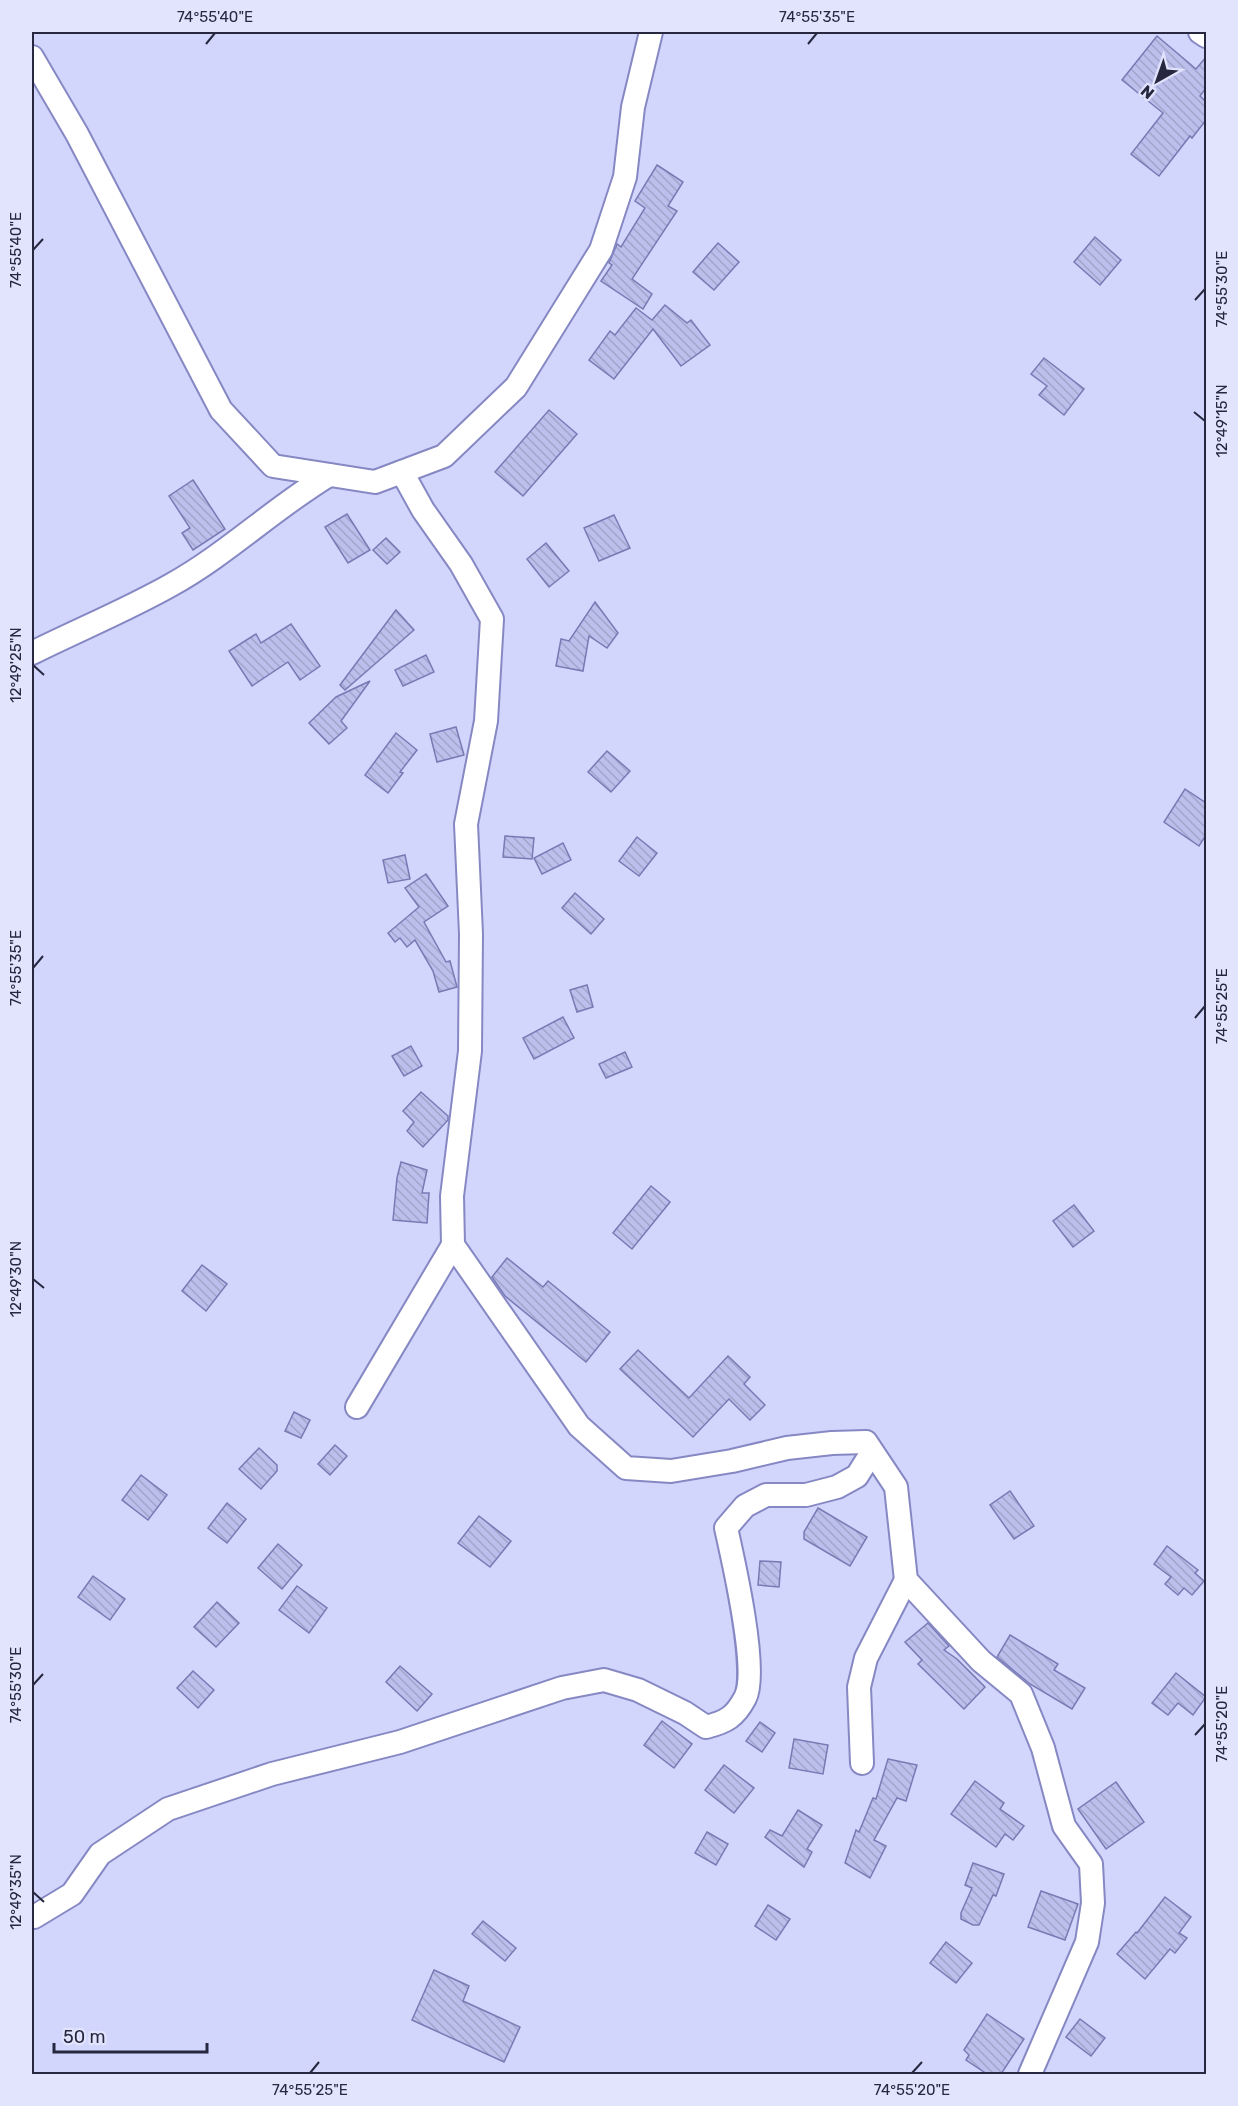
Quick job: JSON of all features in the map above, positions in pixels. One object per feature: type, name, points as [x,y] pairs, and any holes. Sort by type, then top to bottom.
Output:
[{"type":"street","points":[[32,57],[77,134],[222,410],[273,466],[375,482],[444,456],[516,387],[601,250],[625,177],[633,107],[651,32]]},
{"type":"street","points":[[1200,32],[1206,36]]},
{"type":"street","points":[[357,1407],[453,1245],[452,1196],[470,1052],[471,934],[466,824],[486,721],[492,619],[461,564],[423,510],[402,472]]},
{"type":"street","points":[[32,653],[172,585],[256,528],[301,492],[328,475]]},
{"type":"street","points":[[453,1245],[579,1426],[626,1468],[671,1471],[732,1461],[787,1448],[866,1442],[896,1487],[906,1580],[866,1658],[859,1687],[862,1763]]},
{"type":"street","points":[[32,1916],[72,1894],[100,1854],[168,1809],[272,1774],[400,1743],[562,1688],[604,1680],[638,1690],[685,1713],[706,1727],[727,1722],[747,1696],[749,1670],[746,1632],[726,1528],[745,1506],[766,1495],[806,1494],[837,1487],[857,1476],[872,1452]]},
{"type":"street","points":[[906,1580],[981,1661],[1021,1694],[1043,1748],[1064,1826],[1091,1864],[1093,1904],[1087,1942],[1030,2074]]},
{"type":"building","points":[[1157,36],[1196,69],[1206,57],[1206,88],[1200,96],[1206,102],[1206,120],[1192,138],[1190,136],[1159,176],[1131,154],[1163,113],[1122,80]]},
{"type":"building","points":[[657,165],[683,182],[668,206],[677,211],[632,279],[652,294],[643,309],[601,281],[612,265],[609,263],[617,244],[621,247],[645,208],[635,201]]},
{"type":"building","points":[[1095,237],[1121,260],[1100,285],[1074,262]]},
{"type":"building","points":[[718,243],[739,262],[714,290],[693,272]]},
{"type":"building","points":[[665,305],[687,323],[691,320],[710,345],[681,366],[653,329],[614,379],[589,360],[610,331],[615,335],[636,308],[652,320]]},
{"type":"building","points":[[1044,358],[1084,389],[1064,415],[1039,395],[1047,386],[1031,374]]},
{"type":"building","points":[[549,410],[577,434],[523,496],[495,472]]},
{"type":"building","points":[[193,480],[225,529],[193,550],[182,533],[190,528],[169,496]]},
{"type":"building","points":[[347,514],[370,550],[348,563],[325,527]]},
{"type":"building","points":[[614,515],[630,548],[599,561],[584,528]]},
{"type":"building","points":[[386,538],[400,552],[387,564],[373,550]]},
{"type":"building","points":[[546,543],[569,571],[549,587],[527,559]]},
{"type":"building","points":[[595,602],[618,633],[607,648],[589,636],[583,671],[556,666],[561,639],[569,641]]},
{"type":"building","points":[[396,610],[414,630],[345,690],[340,685]]},
{"type":"building","points":[[291,624],[320,666],[300,680],[288,662],[252,686],[229,651],[256,634],[261,643]]},
{"type":"building","points":[[426,655],[434,672],[403,686],[395,670]]},
{"type":"building","points":[[370,681],[341,721],[347,728],[329,744],[309,723],[336,697]]},
{"type":"building","points":[[456,727],[464,755],[437,762],[430,734]]},
{"type":"building","points":[[396,733],[417,750],[388,793],[365,775]]},
{"type":"building","points":[[607,751],[630,771],[611,792],[588,772]]},
{"type":"building","points":[[1185,789],[1206,803],[1206,835],[1199,846],[1164,822]]},
{"type":"building","points":[[505,836],[534,838],[532,859],[503,857]]},
{"type":"building","points":[[637,837],[657,853],[639,876],[619,861]]},
{"type":"building","points":[[563,843],[571,860],[542,874],[534,858]]},
{"type":"building","points":[[405,855],[410,879],[388,883],[383,860]]},
{"type":"building","points":[[426,874],[448,906],[424,922],[446,962],[450,961],[457,987],[439,992],[433,971],[415,940],[407,947],[400,938],[395,942],[388,933],[419,907],[405,888]]},
{"type":"building","points":[[575,893],[604,919],[591,934],[562,908]]},
{"type":"building","points":[[587,985],[593,1007],[577,1012],[570,990]]},
{"type":"building","points":[[563,1017],[574,1038],[534,1059],[523,1038]]},
{"type":"building","points":[[411,1046],[422,1066],[404,1076],[392,1056]]},
{"type":"building","points":[[625,1052],[632,1067],[606,1078],[599,1064]]},
{"type":"building","points":[[421,1092],[448,1116],[448,1120],[423,1147],[407,1131],[414,1122],[403,1111]]},
{"type":"building","points":[[401,1162],[427,1170],[422,1193],[429,1193],[427,1223],[393,1220]]},
{"type":"building","points":[[651,1186],[670,1202],[632,1249],[613,1233]]},
{"type":"building","points":[[1074,1205],[1094,1231],[1073,1247],[1053,1221]]},
{"type":"building","points":[[507,1258],[543,1287],[548,1281],[610,1332],[586,1362],[505,1296],[492,1277]]},
{"type":"building","points":[[202,1265],[227,1284],[206,1311],[182,1291]]},
{"type":"building","points":[[638,1350],[689,1398],[728,1356],[750,1377],[744,1384],[765,1405],[750,1420],[729,1399],[693,1437],[620,1369]]},
{"type":"building","points":[[294,1412],[310,1420],[301,1438],[285,1431]]},
{"type":"building","points":[[335,1445],[347,1456],[330,1475],[318,1464]]},
{"type":"building","points":[[259,1448],[277,1465],[277,1471],[261,1489],[239,1469]]},
{"type":"building","points":[[141,1475],[167,1495],[148,1520],[122,1500]]},
{"type":"building","points":[[1010,1491],[1034,1526],[1014,1539],[990,1505]]},
{"type":"building","points":[[227,1503],[246,1519],[227,1543],[208,1528]]},
{"type":"building","points":[[818,1508],[867,1537],[850,1566],[804,1539],[804,1532]]},
{"type":"building","points":[[479,1516],[511,1541],[490,1567],[458,1543]]},
{"type":"building","points":[[278,1544],[302,1565],[282,1589],[258,1568]]},
{"type":"building","points":[[1167,1546],[1198,1570],[1195,1573],[1204,1581],[1192,1595],[1184,1588],[1178,1595],[1165,1584],[1171,1577],[1154,1564]]},
{"type":"building","points":[[760,1561],[781,1562],[779,1587],[758,1585]]},
{"type":"building","points":[[93,1576],[125,1599],[110,1620],[78,1597]]},
{"type":"building","points":[[297,1586],[327,1608],[309,1633],[279,1610]]},
{"type":"building","points":[[217,1602],[239,1623],[216,1647],[194,1627]]},
{"type":"building","points":[[928,1623],[949,1646],[944,1650],[957,1659],[985,1687],[964,1709],[918,1664],[922,1660],[905,1642]]},
{"type":"building","points":[[1010,1635],[1058,1664],[1054,1670],[1085,1688],[1072,1709],[1030,1684],[997,1657]]},
{"type":"building","points":[[400,1666],[432,1694],[417,1711],[386,1682]]},
{"type":"building","points":[[193,1671],[214,1690],[198,1708],[177,1688]]},
{"type":"building","points":[[1176,1673],[1206,1697],[1193,1715],[1178,1703],[1168,1715],[1152,1703]]},
{"type":"building","points":[[662,1721],[692,1744],[674,1768],[644,1745]]},
{"type":"building","points":[[760,1722],[775,1733],[762,1752],[746,1741]]},
{"type":"building","points":[[794,1739],[828,1745],[823,1774],[789,1768]]},
{"type":"building","points":[[888,1759],[917,1765],[906,1801],[897,1798],[874,1840],[886,1846],[870,1878],[845,1863],[856,1830],[859,1832],[873,1798],[876,1799]]},
{"type":"building","points":[[724,1765],[754,1788],[734,1813],[705,1790]]},
{"type":"building","points":[[975,1781],[1004,1803],[1000,1809],[1024,1826],[1013,1840],[1005,1834],[996,1847],[951,1814]]},
{"type":"building","points":[[1116,1782],[1144,1822],[1106,1849],[1078,1809]]},
{"type":"building","points":[[798,1810],[822,1825],[807,1849],[812,1852],[804,1867],[765,1837],[770,1830],[782,1836]]},
{"type":"building","points":[[707,1832],[728,1844],[716,1865],[695,1853]]},
{"type":"building","points":[[973,1863],[1004,1874],[996,1896],[993,1895],[979,1925],[973,1925],[961,1919],[961,1913],[972,1888],[965,1885]]},
{"type":"building","points":[[1041,1891],[1078,1904],[1065,1940],[1028,1927]]},
{"type":"building","points":[[1165,1897],[1191,1917],[1179,1933],[1187,1938],[1175,1953],[1170,1949],[1145,1979],[1117,1954]]},
{"type":"building","points":[[768,1905],[790,1919],[776,1940],[755,1926]]},
{"type":"building","points":[[483,1921],[516,1948],[505,1961],[472,1934]]},
{"type":"building","points":[[946,1942],[972,1963],[956,1983],[930,1963]]},
{"type":"building","points":[[434,1970],[469,1986],[463,2001],[520,2027],[504,2062],[412,2020]]},
{"type":"building","points":[[987,2014],[1024,2039],[1001,2074],[987,2074],[966,2060],[969,2055],[964,2050]]},
{"type":"building","points":[[1080,2019],[1105,2038],[1091,2056],[1066,2037]]}]
